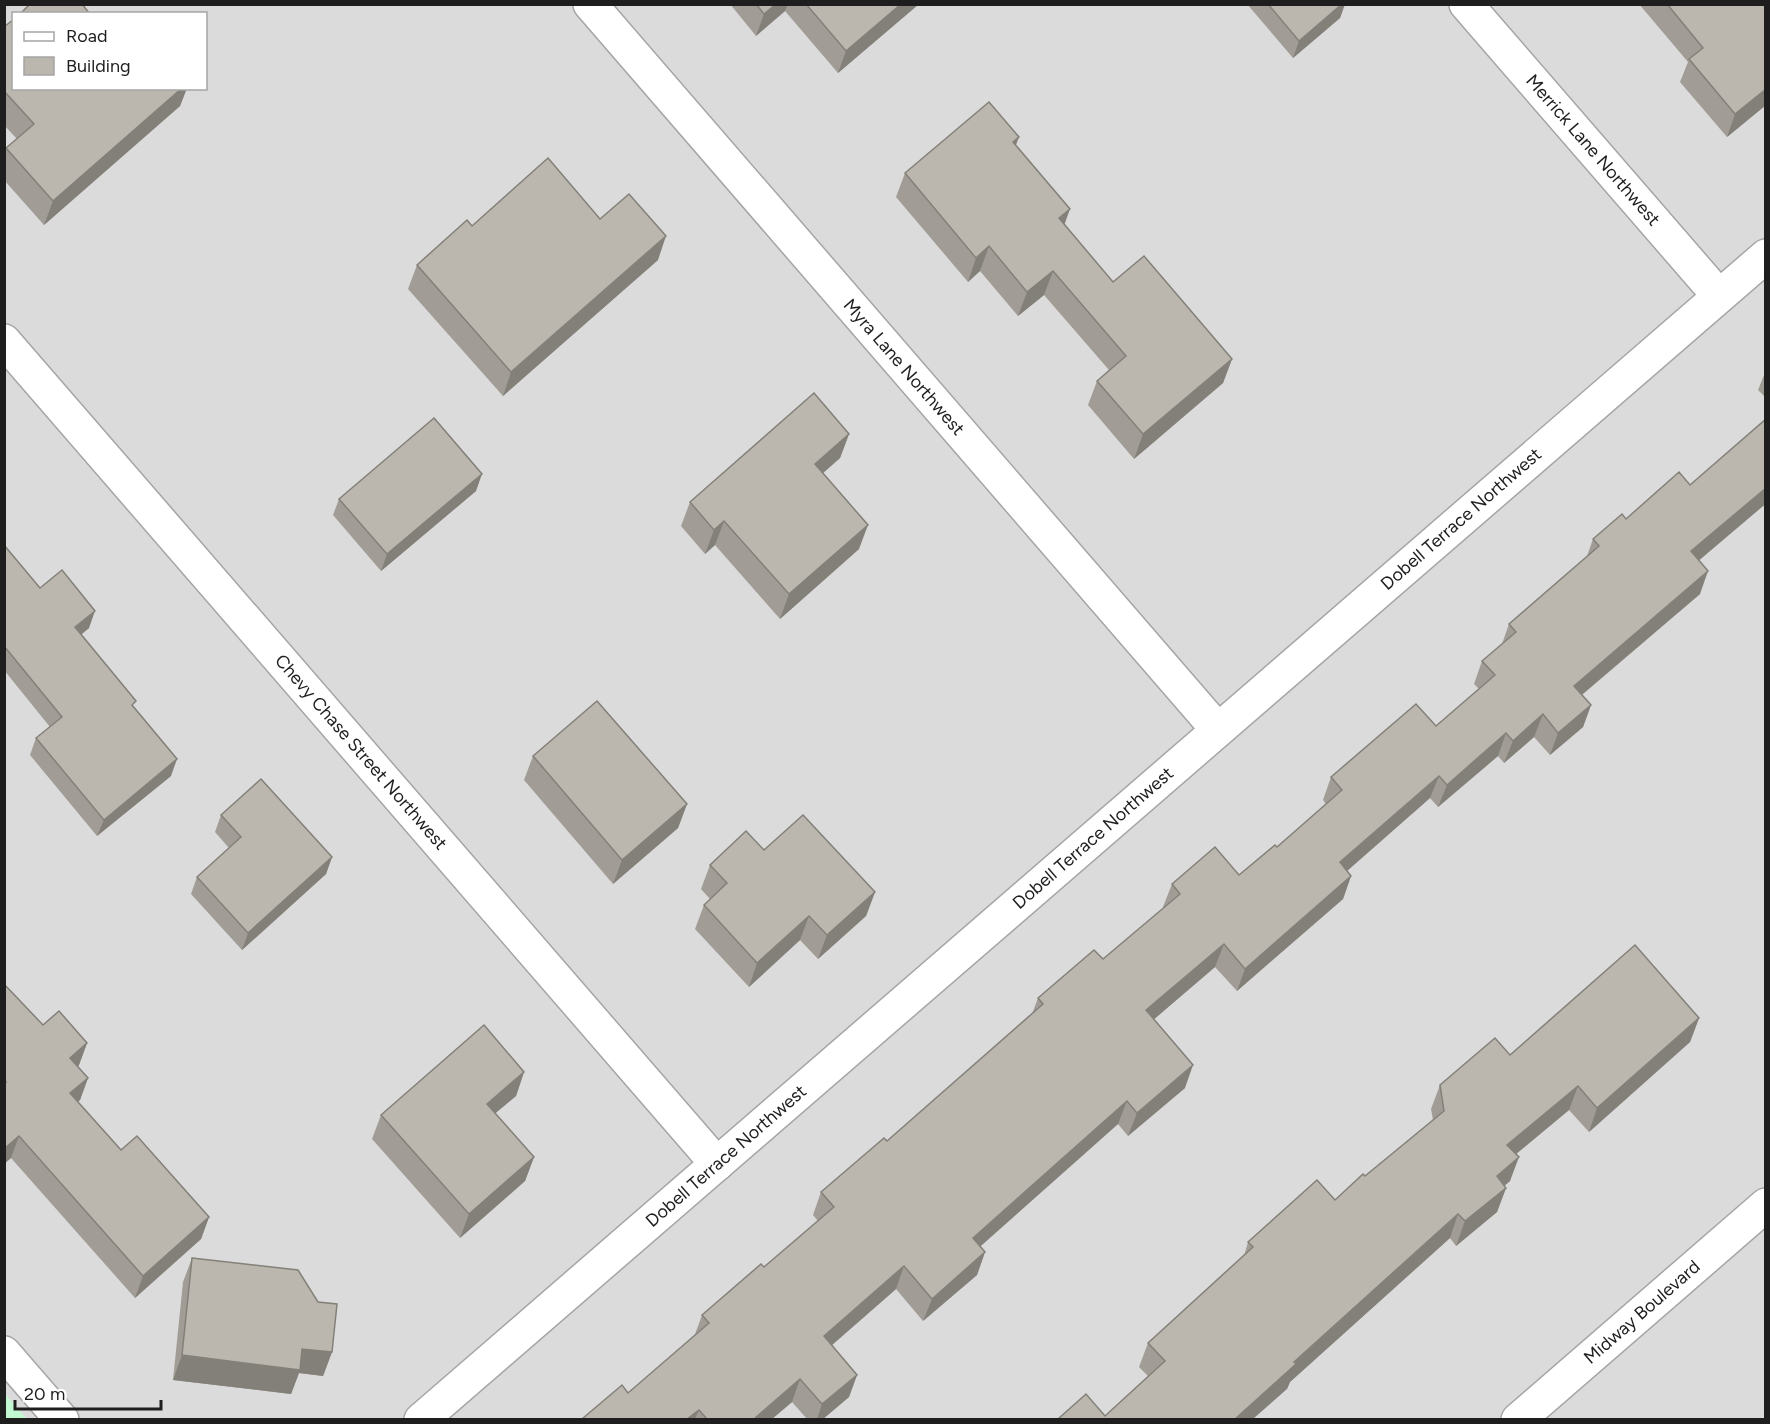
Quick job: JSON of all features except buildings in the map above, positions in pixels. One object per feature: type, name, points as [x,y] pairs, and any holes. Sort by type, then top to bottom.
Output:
[{"type":"street","name":"Myra Lane Northwest","points":[[590,4],[1218,730]]},
{"type":"street","name":"Merrick Lane Northwest","points":[[1466,4],[1719,296]]},
{"type":"street","name":"Dobell Terrace Northwest","points":[[421,1419],[1766,256]]},
{"type":"street","name":"Chevy Chase Street Northwest","points":[[4,341],[717,1164]]},
{"type":"street","name":"Midway Boulevard","points":[[1518,1419],[1766,1205]]},
{"type":"street","points":[[4,1353],[62,1419]]},
{"type":"shaded area","points":[[5,5],[1765,5],[1765,1419],[5,1420]]},
{"type":"green space","points":[[5,1394],[27,1419],[5,1419]]}]
